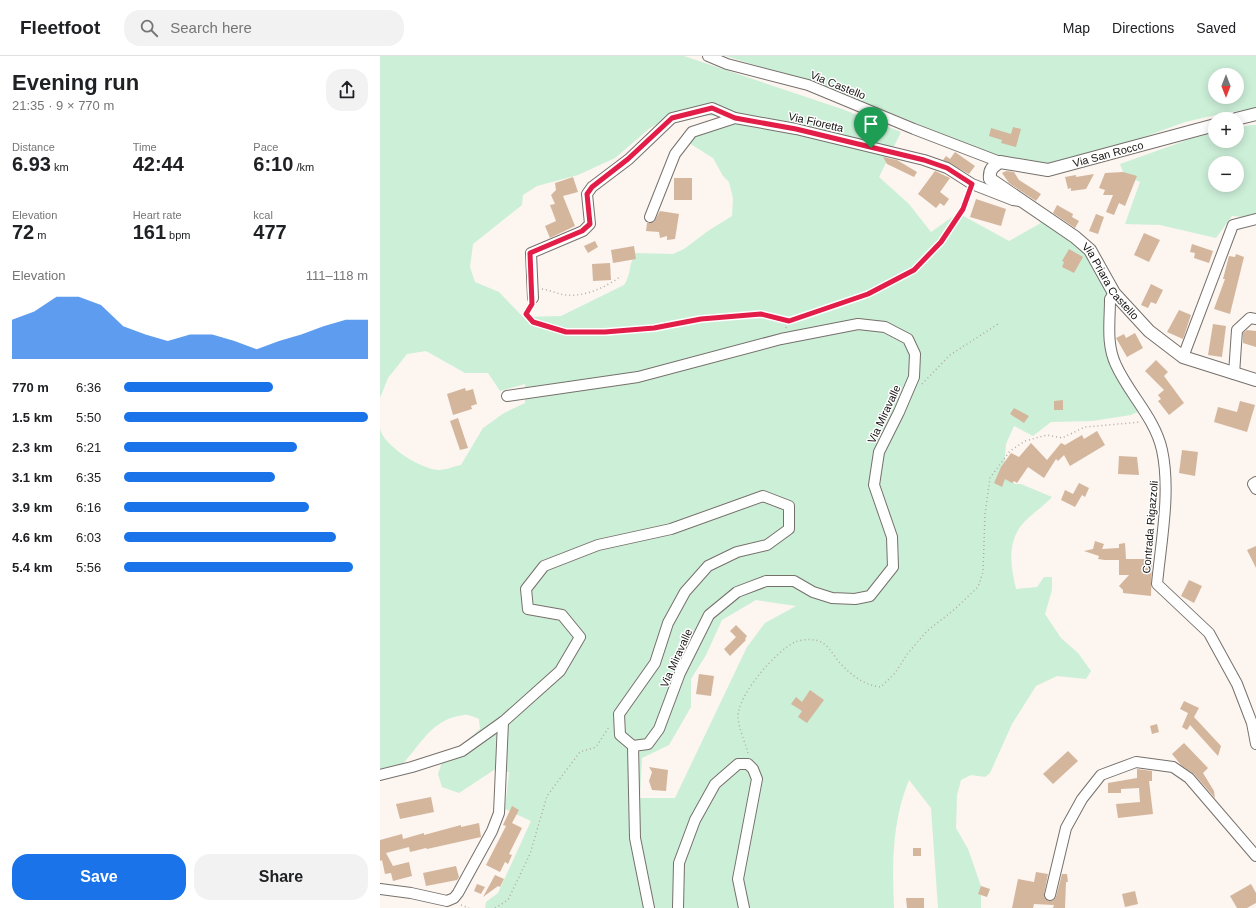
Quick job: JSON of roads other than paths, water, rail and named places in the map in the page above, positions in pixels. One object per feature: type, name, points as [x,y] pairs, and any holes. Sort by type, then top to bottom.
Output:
[{"type":"street","name":"Via Castello","points":[[708,56],[727,64],[808,85],[1000,162]]},
{"type":"street","points":[[533,298],[530,253],[582,231],[590,224],[587,194],[592,187],[628,159],[672,118],[712,108],[735,118]]},
{"type":"street","points":[[1244,117],[1256,114]]},
{"type":"street","name":"Via Fioretta","points":[[650,217],[675,154],[692,132],[735,118],[796,129],[924,160],[947,168],[972,184],[1022,202]]},
{"type":"street","name":"Via San Rocco","points":[[1000,162],[1048,170],[1208,127]]},
{"type":"street","name":"Via Priara Castello","points":[[1000,162],[992,167],[990,179],[1075,237],[1090,250],[1114,293],[1150,331],[1183,357],[1256,380]]},
{"type":"street","points":[[1183,357],[1233,225],[1256,218]]},
{"type":"street","name":"Contrada Rigazzoli","points":[[1114,293],[1110,299],[1109,342],[1116,365],[1150,422],[1162,449],[1167,481],[1157,584],[1209,633],[1237,684],[1252,723],[1256,744]]},
{"type":"street","points":[[1234,374],[1237,330],[1250,318],[1256,319]]},
{"type":"street","name":"Via Miravalle","points":[[507,396],[638,377],[781,339],[858,324],[885,327],[908,339],[914,354],[914,377],[899,412],[879,452],[874,485],[892,537],[893,567],[870,596],[855,600],[832,598],[813,592],[794,581],[766,581],[737,592],[709,616],[680,673],[660,729],[648,744],[633,746]]},
{"type":"street","points":[[1256,482],[1253,484],[1256,489]]},
{"type":"street","points":[[380,775],[412,767],[462,751],[503,722],[560,671],[580,637],[562,616],[528,610],[526,589],[544,566],[598,545],[671,530],[763,496],[789,506],[789,530],[767,545],[737,552],[708,566],[685,592],[668,623],[655,663],[619,714],[620,735],[633,746],[635,838],[649,908]]},
{"type":"street","points":[[380,889],[447,900],[454,898],[458,893],[492,831],[499,813],[503,722]]},
{"type":"street","points":[[1050,895],[1066,828],[1082,799],[1101,775],[1136,762],[1173,767],[1188,778],[1256,856]]},
{"type":"street","points":[[678,908],[679,863],[695,820],[715,784],[738,764],[748,764],[753,769],[757,779],[738,879],[744,908]]}]
